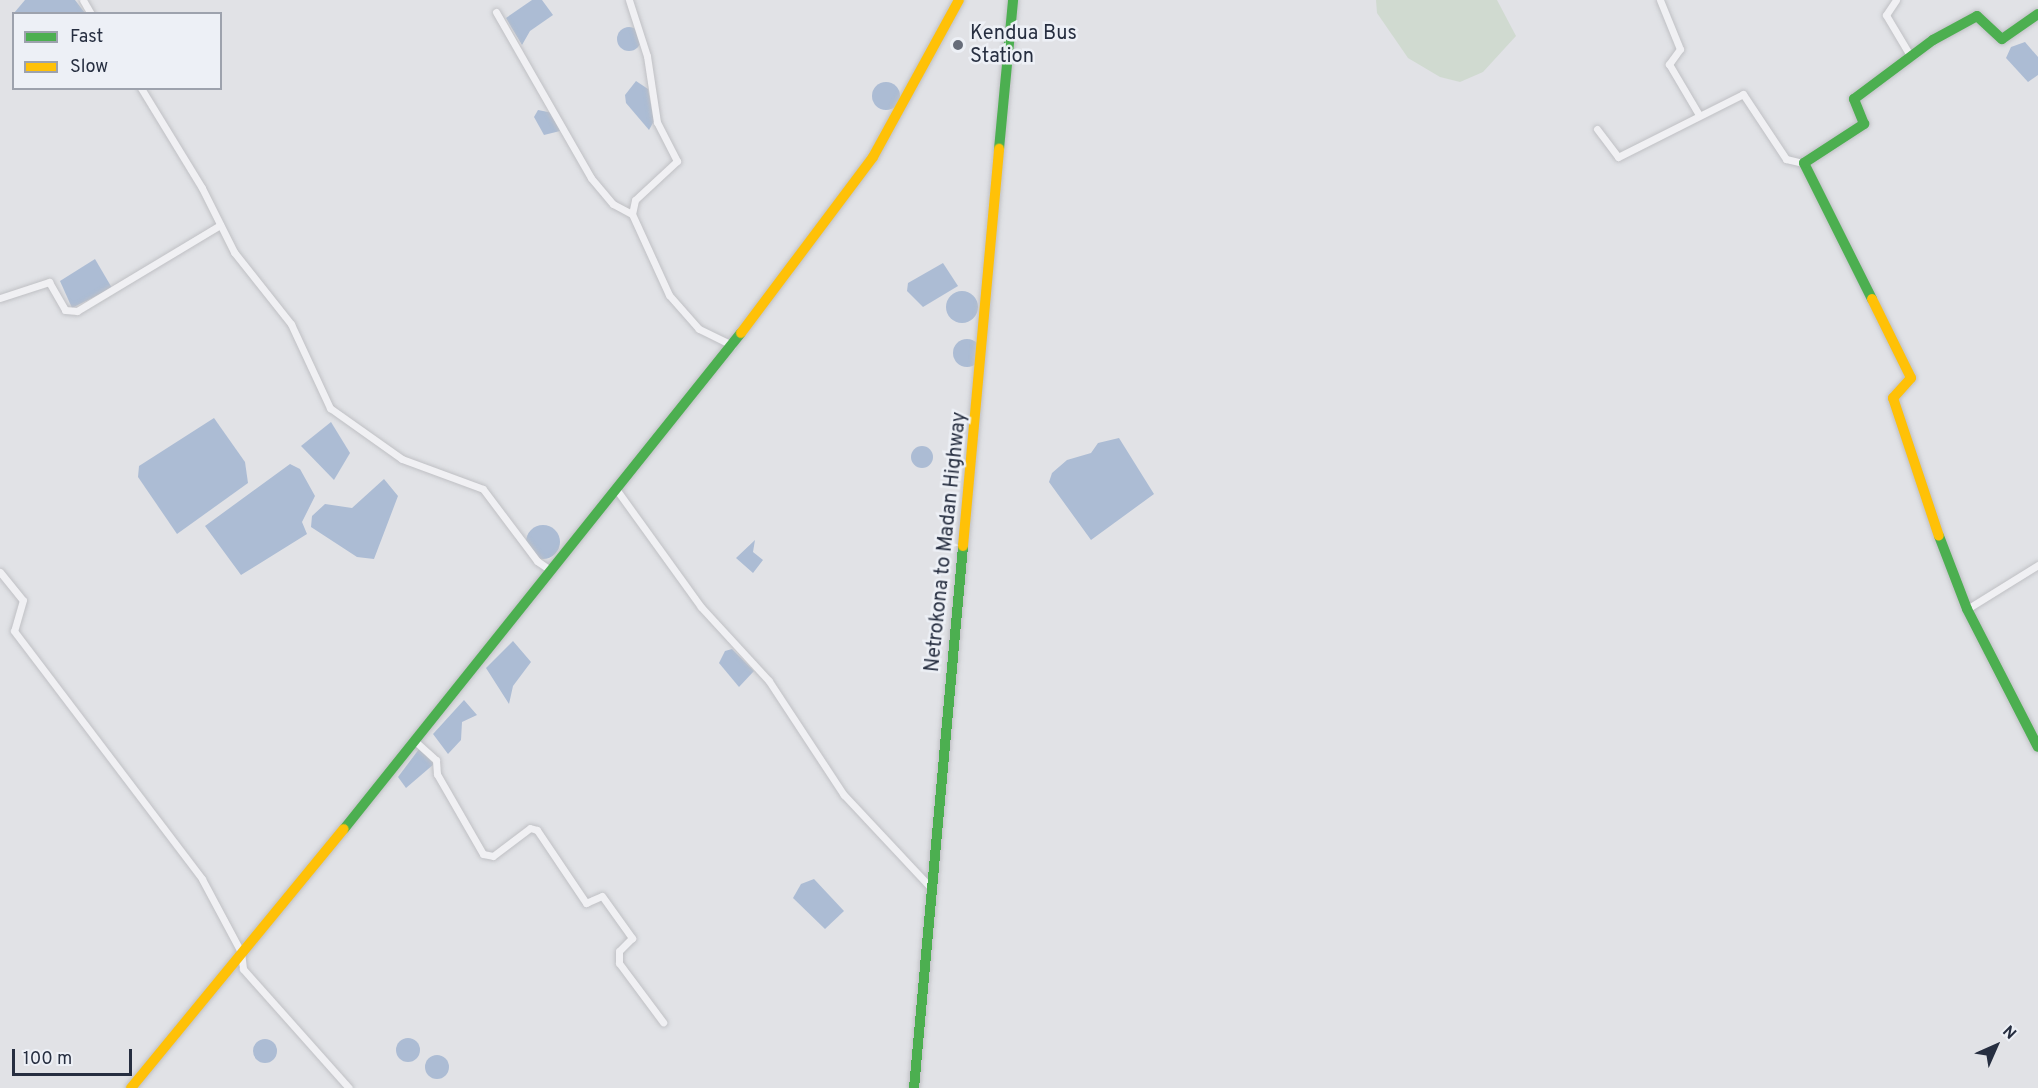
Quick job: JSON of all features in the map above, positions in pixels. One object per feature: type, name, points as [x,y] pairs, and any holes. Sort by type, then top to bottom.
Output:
[{"type":"main road","points":[[131,1088],[416,742],[549,569],[732,345],[859,180],[959,0]]},
{"type":"main road","name":"Netrokona to Madan Highway","points":[[914,1088],[1013,0]]},
{"type":"main road","points":[[2038,14],[2002,39],[1982,17],[1974,17],[1911,57],[1854,99],[1864,124],[1804,163],[1911,378],[1893,398],[1967,609],[2038,747]]},
{"type":"street","points":[[629,0],[647,56],[657,122],[677,161],[635,200],[632,214]]},
{"type":"street","points":[[1660,0],[1680,50],[1669,64],[1699,115]]},
{"type":"street","points":[[1896,0],[1886,15],[1911,57]]},
{"type":"street","points":[[496,12],[591,178],[613,204],[632,214],[675,302],[699,329],[732,345]]},
{"type":"street","points":[[142,90],[234,252],[291,324],[330,408],[402,459],[483,489],[537,561],[549,569]]},
{"type":"street","points":[[1597,129],[1618,157],[1699,115],[1746,95],[1786,159],[1804,163]]},
{"type":"street","points":[[0,298],[49,282],[65,310],[77,311],[220,225]]},
{"type":"street","points":[[616,488],[700,608],[769,681],[844,795],[933,890]]},
{"type":"street","points":[[1967,609],[2038,565]]},
{"type":"street","points":[[0,572],[23,600],[14,631],[186,857],[241,952],[246,972],[349,1088]]},
{"type":"street","points":[[416,742],[436,760],[437,774],[483,854],[493,856],[530,828],[537,830],[586,903],[602,896],[632,938],[619,951],[619,963],[663,1022]]},
{"type":"shaded area","points":[[1376,0],[1497,0],[1516,36],[1483,72],[1460,82],[1440,77],[1408,58],[1377,13]]},
{"type":"water","points":[[25,0],[75,0],[84,12],[15,12]]},
{"type":"water","points":[[532,0],[542,0],[553,15],[530,31],[522,45],[506,18]]},
{"type":"water","points":[[629,27],[637,31],[641,39],[637,47],[629,51],[621,47],[617,39],[621,31]]},
{"type":"water","points":[[2025,42],[2038,57],[2038,75],[2028,82],[2006,58],[2011,47]]},
{"type":"water","points":[[636,81],[648,89],[654,121],[649,130],[626,103],[625,95]]},
{"type":"water","points":[[886,82],[896,86],[900,96],[896,106],[886,110],[876,106],[872,96],[876,86]]},
{"type":"water","points":[[538,110],[553,113],[564,130],[544,135],[534,117]]},
{"type":"water","points":[[95,259],[112,288],[72,308],[60,281]]},
{"type":"water","points":[[943,263],[958,286],[923,307],[907,291],[908,283]]},
{"type":"water","points":[[962,291],[973,296],[978,307],[973,318],[962,323],[951,318],[946,307],[951,296]]},
{"type":"water","points":[[967,339],[977,343],[981,353],[977,363],[967,367],[957,363],[953,353],[957,343]]},
{"type":"water","points":[[214,418],[245,462],[248,483],[177,534],[138,477],[139,466]]},
{"type":"water","points":[[331,422],[350,453],[334,480],[301,446]]},
{"type":"water","points":[[1119,438],[1154,494],[1091,540],[1049,482],[1052,473],[1067,460],[1091,453],[1098,443]]},
{"type":"water","points":[[922,446],[930,449],[933,457],[930,465],[922,468],[914,465],[911,457],[914,449]]},
{"type":"water","points":[[290,464],[300,469],[315,496],[302,522],[307,534],[241,575],[205,526]]},
{"type":"water","points":[[384,479],[398,496],[374,559],[357,557],[311,527],[312,516],[325,504],[352,508]]},
{"type":"water","points":[[543,525],[555,530],[560,542],[555,554],[543,559],[531,554],[526,542],[531,530]]},
{"type":"water","points":[[755,540],[753,552],[763,560],[753,573],[736,558]]},
{"type":"water","points":[[513,641],[531,662],[513,686],[509,704],[486,668]]},
{"type":"water","points":[[732,649],[754,671],[739,687],[719,663],[725,651]]},
{"type":"water","points":[[464,700],[477,715],[462,722],[461,740],[448,754],[433,734]]},
{"type":"water","points":[[419,749],[434,764],[406,788],[398,777]]},
{"type":"water","points":[[814,879],[844,911],[825,929],[793,898],[801,884]]},
{"type":"water","points":[[408,1038],[417,1041],[420,1050],[417,1059],[408,1062],[399,1059],[396,1050],[399,1041]]},
{"type":"water","points":[[265,1039],[274,1042],[277,1051],[274,1060],[265,1063],[256,1060],[253,1051],[256,1042]]},
{"type":"water","points":[[437,1055],[446,1058],[449,1067],[446,1076],[437,1079],[428,1076],[425,1067],[428,1058]]},
{"type":"traffic: fast","points":[[999,149],[1013,0]]},
{"type":"traffic: fast","points":[[1872,299],[1804,163],[1864,124],[1854,99],[1933,40],[1977,16],[2002,39],[2038,14]]},
{"type":"traffic: fast","points":[[344,829],[741,333]]},
{"type":"traffic: fast","points":[[1939,536],[1967,609],[2038,747]]},
{"type":"traffic: fast","points":[[914,1088],[963,546]]},
{"type":"traffic: slow","points":[[741,333],[873,157],[959,0]]},
{"type":"traffic: slow","points":[[963,546],[999,149]]},
{"type":"traffic: slow","points":[[1872,299],[1911,378],[1893,398],[1939,536]]},
{"type":"traffic: slow","points":[[131,1088],[344,829]]},
{"type":"place","name":"Kendua Bus Station","points":[[958,45]]}]
